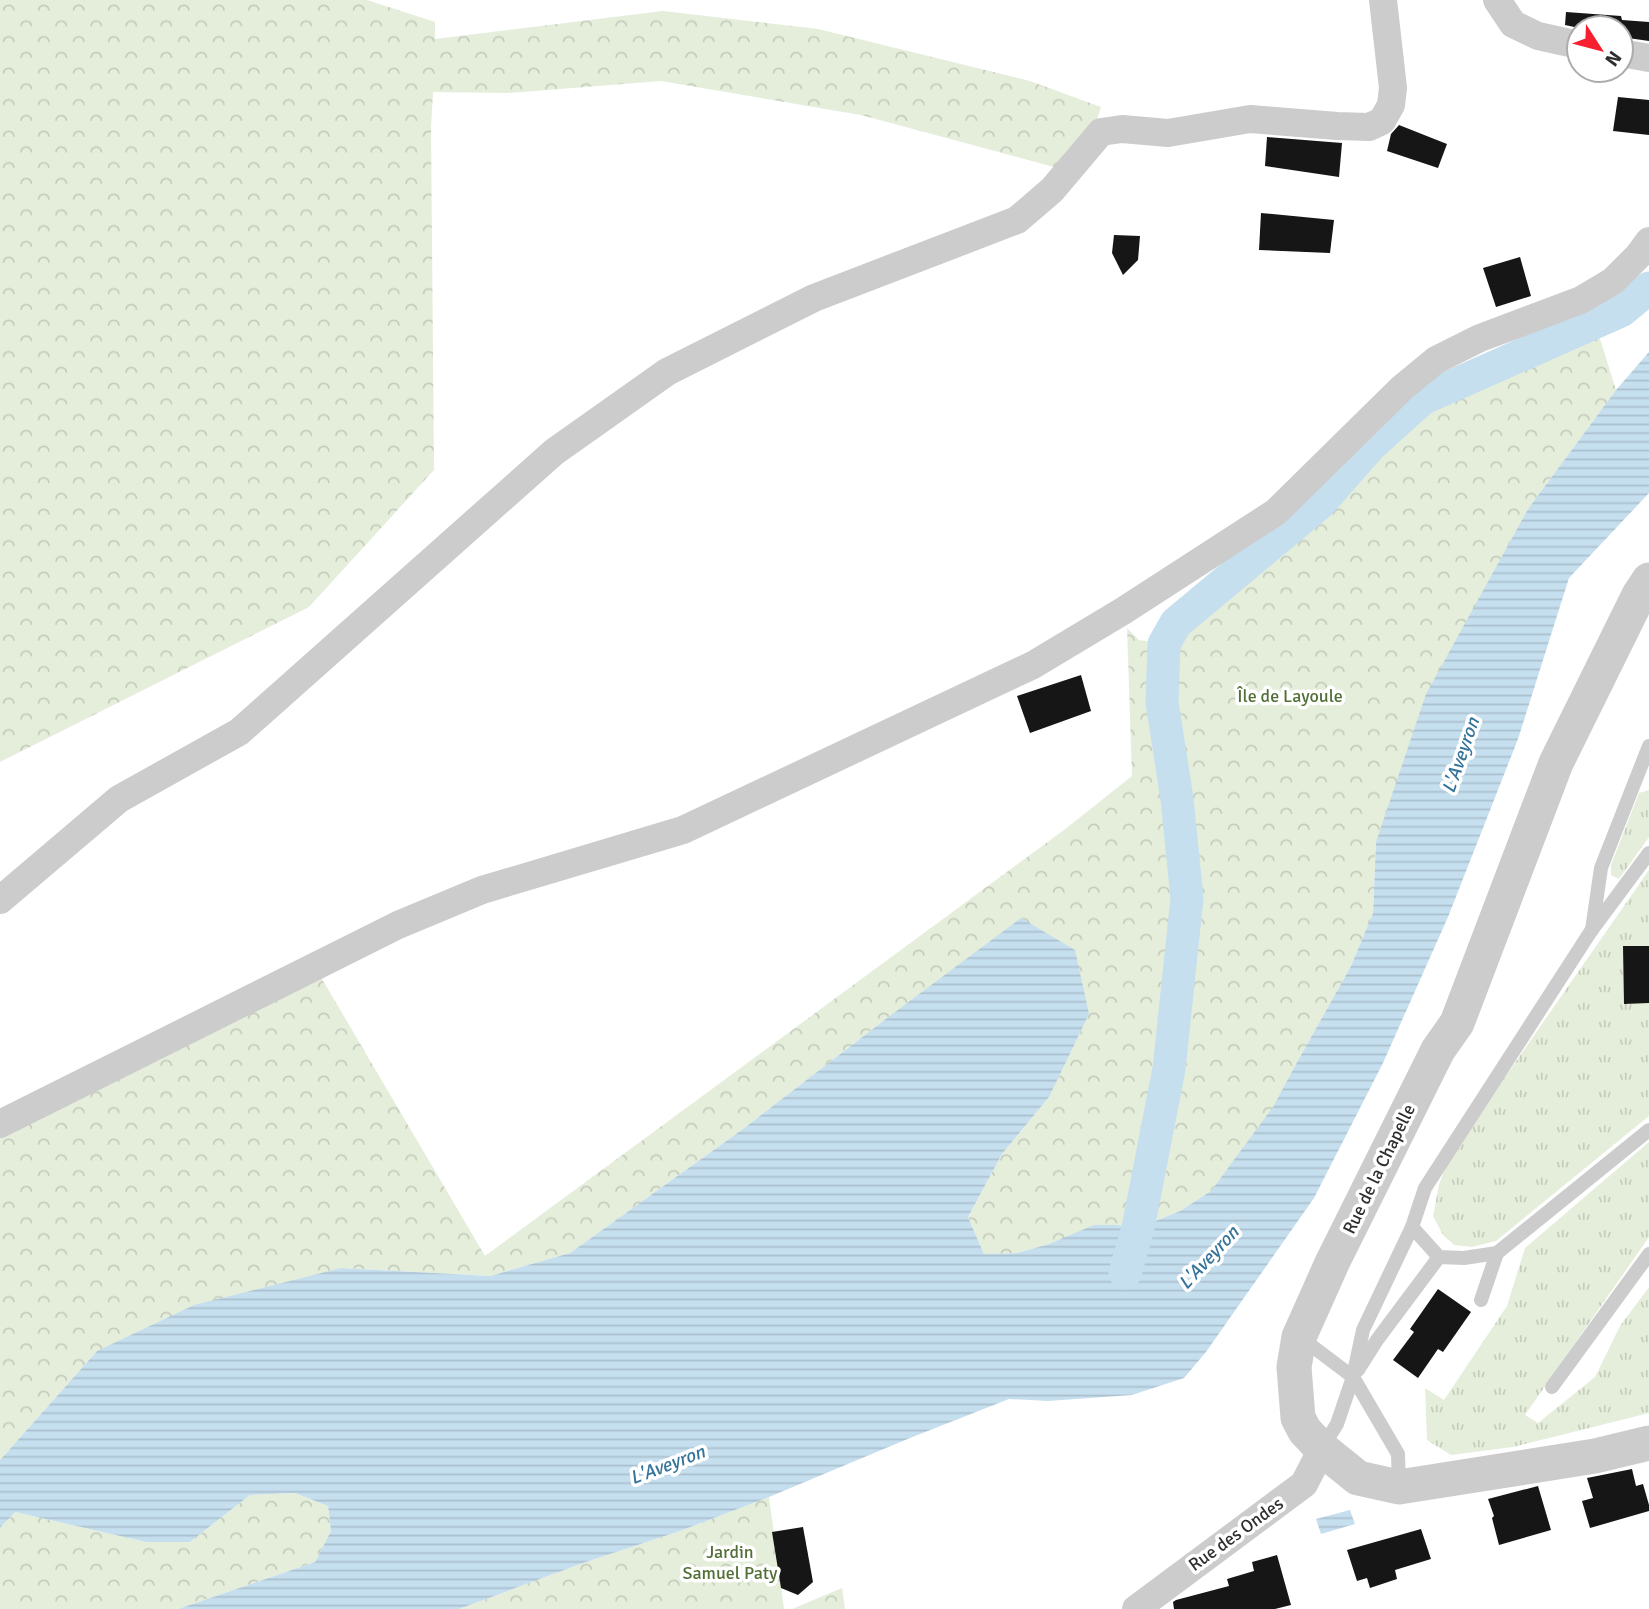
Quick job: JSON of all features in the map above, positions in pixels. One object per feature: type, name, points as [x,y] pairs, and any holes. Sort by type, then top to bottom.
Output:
[{"type":"street","points":[[0,900],[119,799],[239,732],[554,452],[667,372],[814,298],[1017,219],[1052,190],[1101,132],[1122,129],[1168,133],[1250,119],[1359,127],[1369,127],[1382,121],[1391,105],[1393,88],[1383,0]]},
{"type":"street","points":[[1497,0],[1513,24],[1538,36],[1565,42]]},
{"type":"street","points":[[0,1124],[398,925],[482,890],[683,830],[1033,665],[1123,611],[1276,512],[1402,388],[1436,360],[1480,338],[1581,300],[1613,281],[1649,241]]},
{"type":"street","name":"Rue de la Chapelle","points":[[1649,580],[1639,595],[1556,763],[1457,1023],[1438,1050],[1326,1261],[1299,1337],[1294,1367],[1298,1418],[1305,1431],[1358,1478],[1399,1488],[1595,1456],[1649,1443]]},
{"type":"street","name":"Rue des Ondes","points":[[1136,1609],[1304,1484],[1322,1448]]},
{"type":"lane","points":[[1591,931],[1601,868],[1649,746]]},
{"type":"lane","points":[[1322,1448],[1337,1424],[1353,1377],[1363,1330],[1412,1227],[1425,1188],[1591,931],[1649,853]]},
{"type":"lane","points":[[1412,1227],[1439,1257],[1464,1258],[1497,1253],[1649,1130]]},
{"type":"lane","points":[[1481,1300],[1497,1253]]},
{"type":"lane","points":[[1552,1387],[1649,1254]]},
{"type":"lane","points":[[1353,1377],[1439,1257]]},
{"type":"lane","points":[[1299,1337],[1353,1377],[1398,1454],[1399,1488]]},
{"type":"green space","points":[[0,0],[367,0],[435,22],[435,39],[663,11],[818,29],[1030,81],[1101,107],[1080,174],[861,115],[661,81],[509,93],[433,92],[434,470],[309,607],[0,762]]},
{"type":"green space","name":"Île de Layoule","points":[[1595,323],[1616,390],[1528,509],[1376,842],[1373,913],[1351,966],[1274,1107],[1211,1191],[1180,1211],[1138,1228],[1117,1225],[1017,1253],[984,1254],[968,1217],[1002,1154],[1049,1097],[887,1018],[743,1129],[570,1253],[490,1276],[341,1268],[97,1351],[0,1460],[0,1124],[315,967],[485,1256],[1064,830],[1132,776],[1127,628],[1139,640],[1164,644],[1176,623],[1320,503],[1370,446],[1422,399]]},
{"type":"green space","points":[[1649,790],[1649,837],[1619,879],[1611,875],[1611,865],[1639,793]]},
{"type":"green space","points":[[1649,870],[1649,1116],[1496,1241],[1472,1247],[1454,1245],[1443,1235],[1433,1216],[1448,1159]]},
{"type":"green space","points":[[1649,1142],[1649,1237],[1525,1415],[1538,1423],[1595,1377],[1620,1326],[1649,1287],[1649,1413],[1513,1447],[1451,1455],[1427,1440],[1425,1388],[1444,1400],[1507,1306],[1525,1248]]},
{"type":"green space","points":[[295,1493],[328,1506],[331,1531],[315,1562],[178,1609],[0,1609],[0,1528],[15,1512],[146,1542],[190,1542],[250,1495]]},
{"type":"green space","name":"Jardin Samuel Paty","points":[[769,1497],[784,1609],[459,1609],[680,1531]]},
{"type":"green space","name":"Jardin Samuel Paty","points":[[842,1588],[845,1609],[792,1609]]},
{"type":"water","name":"L'Aveyron","points":[[1649,352],[1649,493],[1569,578],[1518,739],[1448,917],[1383,1063],[1314,1198],[1206,1352],[1184,1378],[1132,1395],[1048,1401],[1009,1399],[680,1531],[459,1609],[178,1609],[315,1562],[331,1531],[328,1506],[295,1493],[250,1495],[190,1542],[146,1542],[15,1512],[0,1528],[0,1460],[97,1351],[194,1305],[341,1268],[490,1276],[570,1253],[743,1129],[1021,918],[1075,950],[1089,1014],[1049,1097],[1002,1154],[968,1217],[984,1254],[1017,1253],[1049,1244],[1094,1225],[1138,1228],[1180,1211],[1211,1191],[1273,1107],[1351,966],[1373,913],[1376,842],[1426,694],[1528,509],[1616,390]]},
{"type":"water","points":[[1350,1510],[1355,1524],[1321,1534],[1316,1519]]},
{"type":"building","points":[[1635,21],[1649,22],[1649,41],[1635,39]]},
{"type":"building","points":[[1618,97],[1649,100],[1649,135],[1613,131]]},
{"type":"building","points":[[1399,125],[1447,144],[1438,168],[1387,151],[1391,134]]},
{"type":"building","points":[[1267,137],[1342,143],[1339,177],[1265,166]]},
{"type":"building","points":[[1261,213],[1334,220],[1330,253],[1259,250]]},
{"type":"building","points":[[1114,235],[1140,236],[1138,260],[1123,275],[1112,253]]},
{"type":"building","points":[[1520,257],[1531,296],[1496,307],[1483,268]]},
{"type":"building","points":[[1081,675],[1091,711],[1030,733],[1017,696]]},
{"type":"building","points":[[1623,946],[1649,946],[1649,1003],[1624,1004]]},
{"type":"building","points":[[1438,1289],[1471,1312],[1443,1352],[1438,1349],[1418,1378],[1393,1360],[1414,1332],[1410,1329]]},
{"type":"building","points":[[1632,1469],[1636,1486],[1643,1484],[1649,1511],[1590,1528],[1582,1501],[1593,1498],[1587,1478]]},
{"type":"building","points":[[1538,1486],[1551,1530],[1499,1545],[1488,1499]]},
{"type":"building","points":[[803,1527],[813,1582],[798,1595],[781,1588],[772,1532]]},
{"type":"building","points":[[1421,1529],[1431,1559],[1395,1570],[1397,1579],[1370,1588],[1367,1578],[1357,1581],[1347,1550]]},
{"type":"building","points":[[1277,1555],[1291,1605],[1275,1609],[1174,1609],[1173,1602],[1176,1600],[1229,1586],[1227,1579],[1254,1571],[1252,1562]]},
{"type":"waterway","points":[[1125,1273],[1138,1228],[1169,1069],[1187,898],[1177,799],[1162,702],[1164,644],[1176,623],[1320,503],[1370,446],[1422,399],[1621,311],[1649,288]]}]
